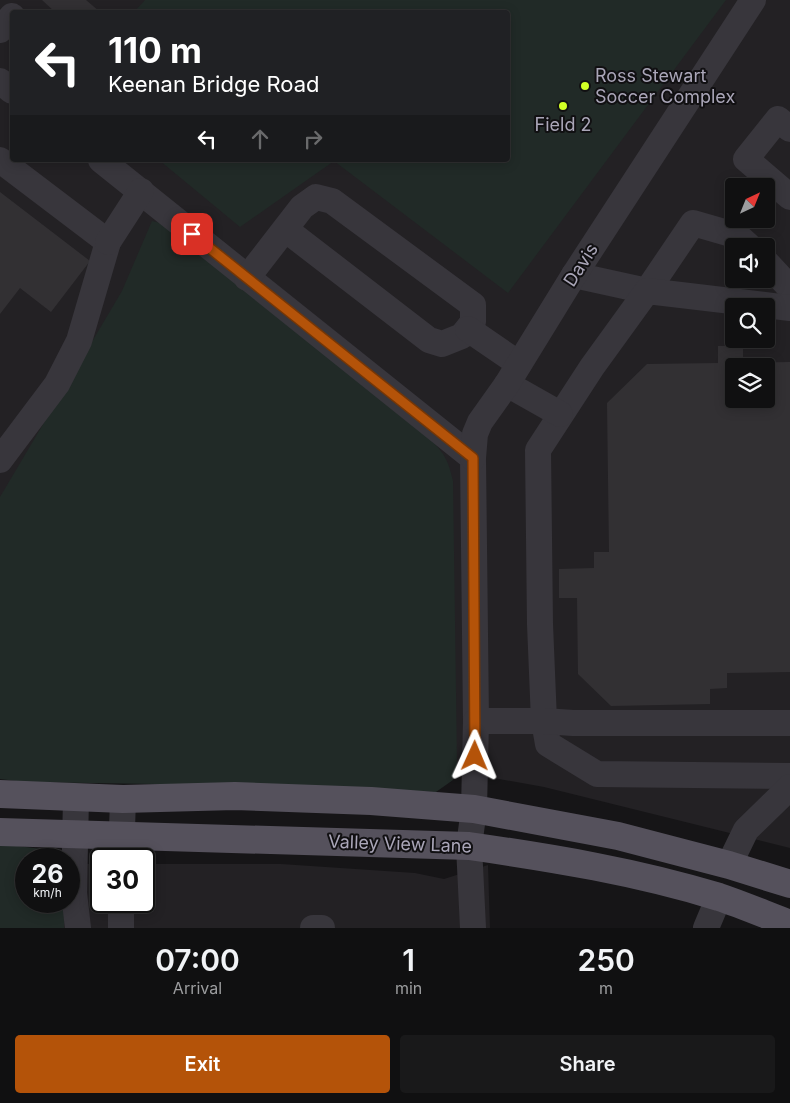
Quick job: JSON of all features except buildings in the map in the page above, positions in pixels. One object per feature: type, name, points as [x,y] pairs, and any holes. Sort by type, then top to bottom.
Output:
[{"type":"main road","points":[[0,794],[123,799],[235,796],[371,801],[474,809],[618,836],[730,865],[790,884]]},
{"type":"main road","name":"Valley View Lane","points":[[0,832],[74,834],[121,847],[469,846],[635,875],[719,897],[790,924]]},
{"type":"main road","points":[[719,897],[730,865]]},
{"type":"street","points":[[17,10],[26,0]]},
{"type":"street","name":"Davis","points":[[473,928],[469,846],[474,809],[476,721],[473,458],[475,434],[480,422],[513,374],[574,275],[753,0]]},
{"type":"street","points":[[0,30],[10,18]]},
{"type":"street","points":[[790,129],[778,119],[746,159],[790,197]]},
{"type":"street","points":[[0,160],[108,242]]},
{"type":"street","points":[[104,162],[473,458]]},
{"type":"street","points":[[0,460],[57,384],[79,341],[108,242],[141,191]]},
{"type":"street","points":[[247,278],[302,207],[316,197],[332,201],[473,305],[474,322],[462,336],[442,344],[429,340],[285,229]]},
{"type":"street","points":[[740,238],[693,223],[560,414],[538,450],[540,624],[544,721],[548,744],[598,774],[790,776]]},
{"type":"street","points":[[775,272],[790,288]]},
{"type":"street","points":[[574,275],[647,291],[790,308]]},
{"type":"street","points":[[468,328],[513,374],[560,414]]},
{"type":"street","points":[[476,721],[790,723]]},
{"type":"street","points":[[76,798],[74,893],[78,928]]},
{"type":"street","points":[[121,847],[123,799]]},
{"type":"street","points":[[730,865],[746,830],[784,802]]},
{"type":"street","points":[[706,928],[719,897]]},
{"type":"street","points":[[121,913],[121,928]]},
{"type":"street","points":[[313,928],[322,928]]},
{"type":"shaded area","points":[[0,0],[790,0],[790,848],[544,787],[438,768],[0,757]]},
{"type":"shaded area","name":"Ross Stewart Soccer Complex","points":[[145,0],[726,0],[508,293],[335,162],[510,162],[510,10],[136,10]]},
{"type":"shaded area","name":"Ross Stewart Soccer Complex","points":[[161,162],[333,162],[240,227]]},
{"type":"shaded area","points":[[152,221],[164,224],[429,438],[442,452],[447,462],[453,481],[457,762],[453,780],[436,792],[220,785],[24,782],[0,779],[0,497],[122,291]]},
{"type":"shaded area","points":[[0,844],[34,848],[15,848],[15,913],[64,913],[64,928],[0,928]]},
{"type":"shaded area","points":[[0,860],[15,884],[15,913],[80,913],[80,864],[90,864],[90,913],[155,913],[155,864],[281,864],[415,873],[444,879],[488,865],[490,928],[0,928]]},
{"type":"place","name":"Ross Stewart Soccer Complex","points":[[585,86]]},
{"type":"place","name":"Field 2","points":[[563,106]]},
{"type":"route","points":[[192,234],[473,458],[475,756]]}]
